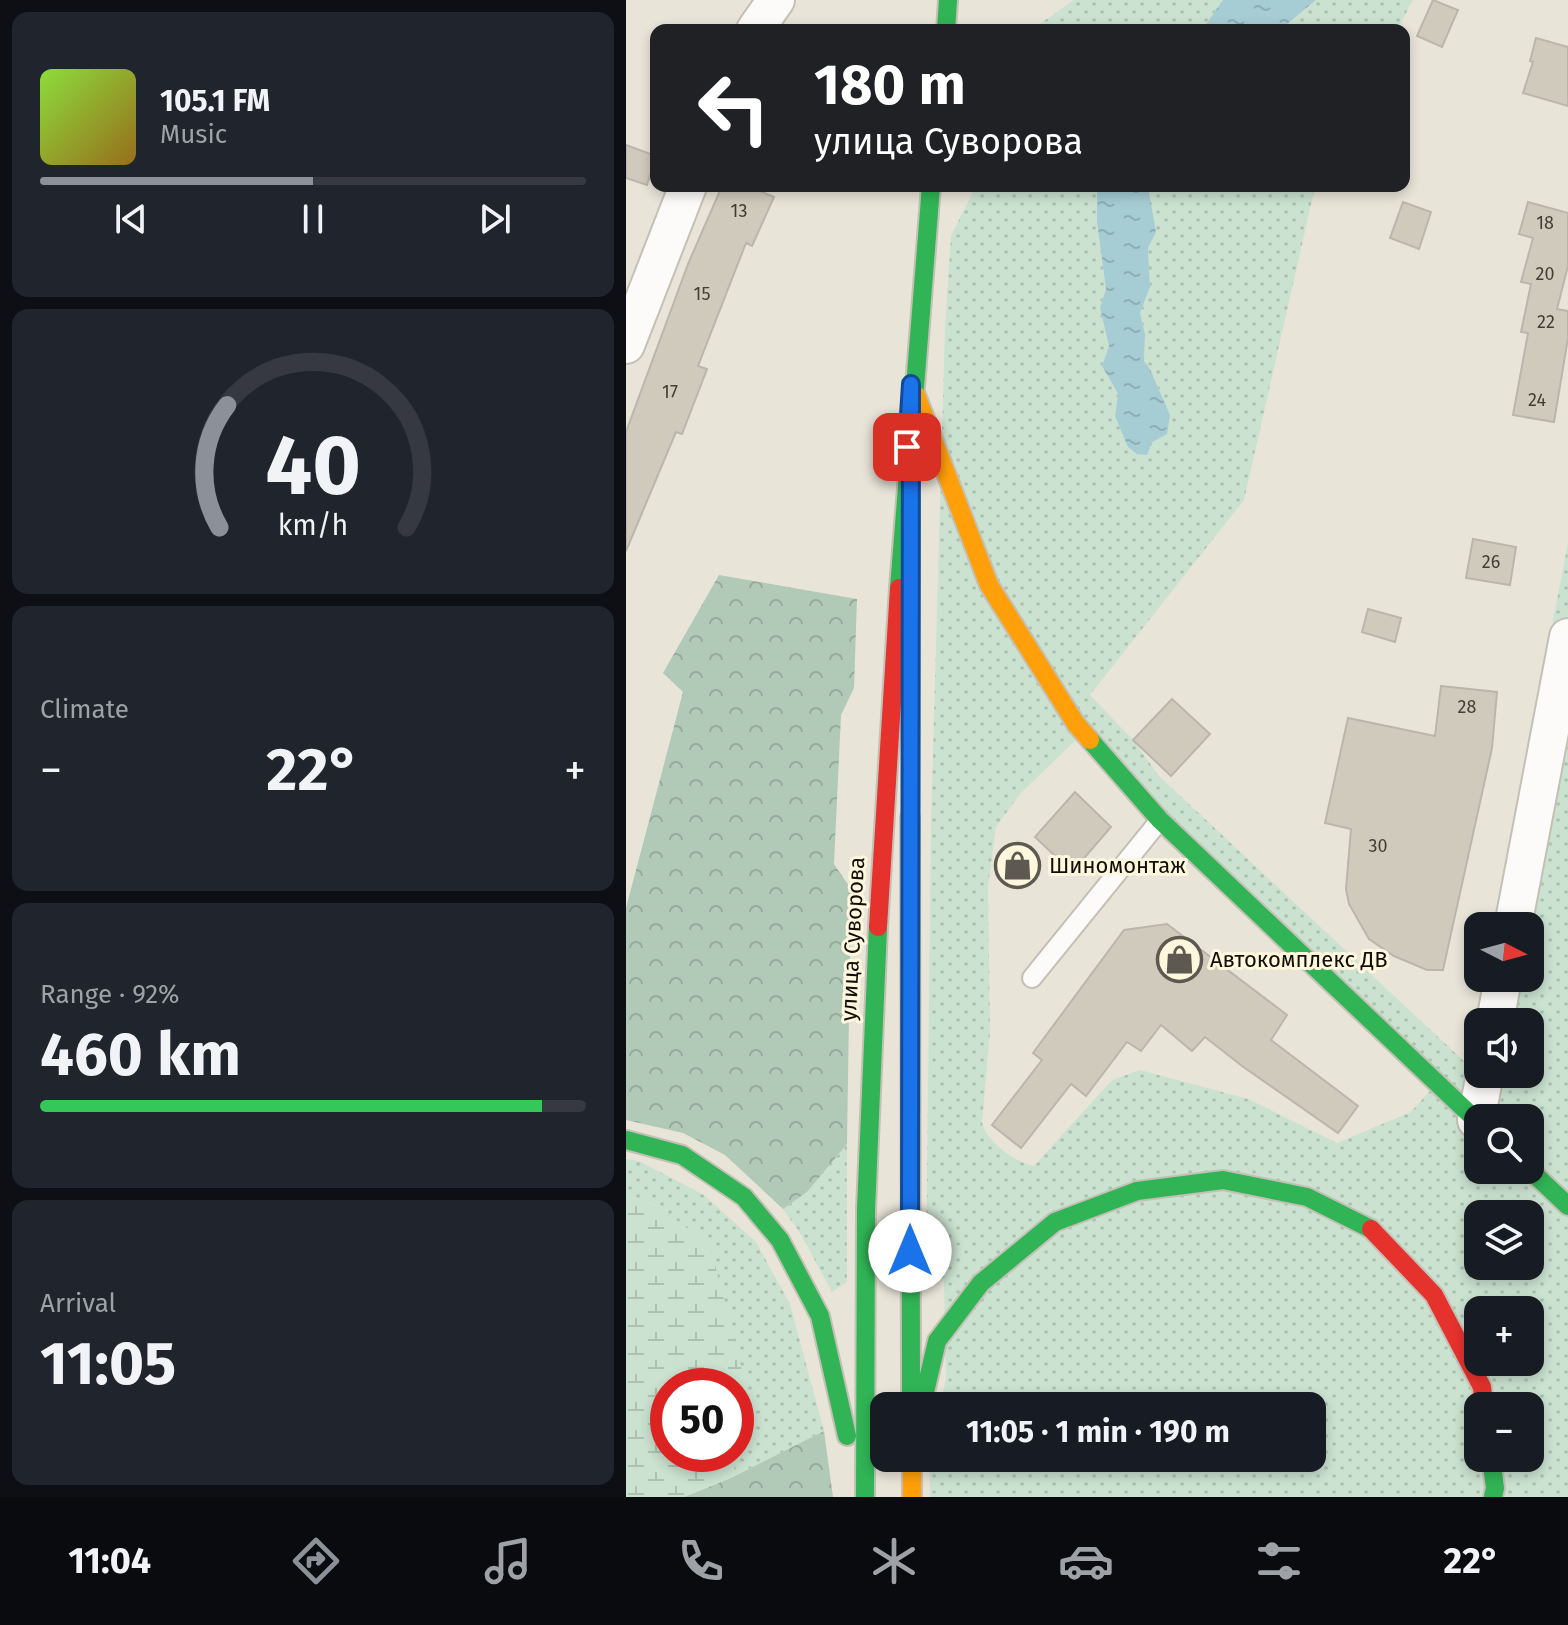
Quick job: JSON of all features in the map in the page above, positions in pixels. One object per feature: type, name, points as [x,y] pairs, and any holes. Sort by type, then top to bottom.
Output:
[{"type":"main road","points":[[946,24],[948,0]]},
{"type":"main road","name":"улица Суворова","points":[[865,1497],[866,1214],[872,987],[911,384],[930,192]]},
{"type":"main road","points":[[911,384],[989,585],[1076,724],[1160,820],[1464,1109]]},
{"type":"main road","name":"улица Суворова","points":[[911,384],[911,699]]},
{"type":"main road","points":[[911,794],[911,1392]]},
{"type":"main road","points":[[626,1140],[682,1155],[744,1197],[780,1240],[820,1316],[850,1450],[854,1497]]},
{"type":"main road","points":[[925,1392],[937,1341],[981,1283],[1055,1222],[1137,1191],[1223,1180],[1307,1197],[1373,1230],[1434,1295],[1483,1392]]},
{"type":"main road","points":[[1544,1183],[1568,1206]]},
{"type":"main road","points":[[912,1472],[912,1497]]},
{"type":"main road","points":[[1493,1472],[1493,1497]]},
{"type":"street","points":[[759,24],[776,0]]},
{"type":"street","points":[[626,345],[686,192]]},
{"type":"street","points":[[1516,912],[1568,637]]},
{"type":"lane","points":[[1032,978],[1160,820]]},
{"type":"green space","points":[[1074,0],[1223,0],[1206,24],[1040,24]]},
{"type":"green space","points":[[1316,0],[1413,0],[1400,24],[1287,24]]},
{"type":"green space","points":[[973,192],[1097,192],[1097,222],[1106,289],[1100,308],[1109,346],[1102,366],[1118,395],[1115,416],[1152,442],[1170,415],[1144,361],[1145,334],[1140,313],[1150,287],[1148,248],[1156,232],[1149,192],[1315,192],[1244,500],[1090,695],[1133,740],[1159,776],[1464,1061],[1464,1088],[1544,1088],[1544,1008],[1478,1008],[1481,992],[1544,992],[1544,912],[1497,912],[1568,543],[1568,1497],[930,1497],[929,1472],[1326,1472],[1326,1392],[943,1392],[946,1379],[944,1280],[926,1271],[931,824],[945,328],[951,236]],"holes":[[[1083,733],[1437,1083],[1411,1112],[1337,1143],[1248,1099],[1140,1070],[1112,1080],[1034,1166],[1011,1156],[995,1144],[982,1123],[990,1032],[988,887],[996,827],[1020,794]]]},
{"type":"green space","points":[[719,575],[857,599],[854,688],[841,715],[834,864],[851,889],[847,1144],[807,1192],[783,1209],[725,1155],[683,1133],[626,1120],[626,908],[683,692],[663,673]]},
{"type":"green space","points":[[847,1144],[847,1282],[832,1292],[800,1233],[783,1209],[807,1192]]},
{"type":"green space","points":[[626,1159],[639,1161],[704,1195],[756,1242],[790,1304],[824,1431],[754,1466],[754,1368],[738,1368],[658,1206],[626,1196]]},
{"type":"green space","points":[[626,1196],[657,1206],[710,1245],[741,1368],[650,1368],[650,1472],[734,1472],[733,1477],[684,1497],[626,1497]]},
{"type":"green space","points":[[824,1431],[833,1497],[684,1497],[743,1472],[754,1472],[754,1466]]},
{"type":"water","points":[[1223,0],[1316,0],[1287,24],[1206,24]]},
{"type":"water","points":[[1097,192],[1149,192],[1156,232],[1148,248],[1150,287],[1140,313],[1145,334],[1144,361],[1170,415],[1167,434],[1152,442],[1147,455],[1137,454],[1128,447],[1115,416],[1118,394],[1102,366],[1109,346],[1100,308],[1106,289],[1097,222]]},
{"type":"building","points":[[1433,0],[1458,10],[1442,47],[1417,36]]},
{"type":"building","points":[[1536,38],[1568,47],[1568,106],[1523,93],[1533,62],[1530,61]]},
{"type":"building","points":[[626,145],[650,154],[647,185],[626,178]]},
{"type":"building","points":[[719,192],[762,192],[774,197],[752,246],[746,243],[698,366],[707,369],[682,434],[676,432],[626,551],[626,432],[688,264]]},
{"type":"building","points":[[1403,202],[1431,212],[1419,249],[1390,238]]},
{"type":"building","points":[[1528,202],[1568,213],[1568,266],[1557,309],[1568,311],[1568,338],[1554,422],[1513,415],[1528,333],[1521,332],[1531,284],[1521,282],[1533,238],[1519,234]]},
{"type":"building","points":[[1473,539],[1516,547],[1510,585],[1466,578]]},
{"type":"building","points":[[1368,609],[1401,618],[1395,642],[1362,632]]},
{"type":"building","points":[[1441,686],[1497,692],[1492,748],[1443,970],[1427,970],[1394,956],[1369,939],[1349,904],[1346,889],[1351,829],[1325,823],[1348,718],[1435,736]]},
{"type":"building","points":[[1172,699],[1210,734],[1171,776],[1133,740]]},
{"type":"building","points":[[1075,792],[1111,827],[1072,872],[1035,837]]},
{"type":"building","points":[[1167,924],[1287,1015],[1271,1040],[1358,1106],[1338,1133],[1205,1037],[1192,1051],[1161,1025],[1141,1051],[1127,1042],[1086,1096],[1071,1084],[1021,1148],[992,1125],[1042,1060],[1033,1053],[1124,930]]},
{"type":"traffic: fast","points":[[946,24],[948,0]]},
{"type":"traffic: fast","points":[[899,588],[931,192]]},
{"type":"traffic: fast","points":[[1090,740],[1160,820],[1464,1109]]},
{"type":"traffic: fast","points":[[910,818],[911,1392]]},
{"type":"traffic: fast","points":[[865,1497],[866,1210],[878,927]]},
{"type":"traffic: fast","points":[[626,1140],[682,1155],[744,1197],[780,1240],[820,1316],[847,1436]]},
{"type":"traffic: fast","points":[[925,1392],[937,1341],[981,1283],[1055,1222],[1137,1191],[1223,1180],[1307,1197],[1371,1229]]},
{"type":"traffic: fast","points":[[1544,1183],[1568,1206]]},
{"type":"traffic: fast","points":[[1493,1472],[1493,1497]]},
{"type":"traffic: slow","points":[[916,395],[989,585],[1076,724],[1090,740]]},
{"type":"traffic: slow","points":[[912,1472],[912,1497]]},
{"type":"traffic: jam","points":[[878,927],[899,588]]},
{"type":"traffic: jam","points":[[1371,1229],[1434,1295],[1483,1392]]},
{"type":"place","name":"Шиномонтаж","points":[[1018,865]]},
{"type":"place","name":"Автокомплекс ДВ","points":[[1179,959]]},
{"type":"route","points":[[907,447],[911,384],[910,1251]]}]
